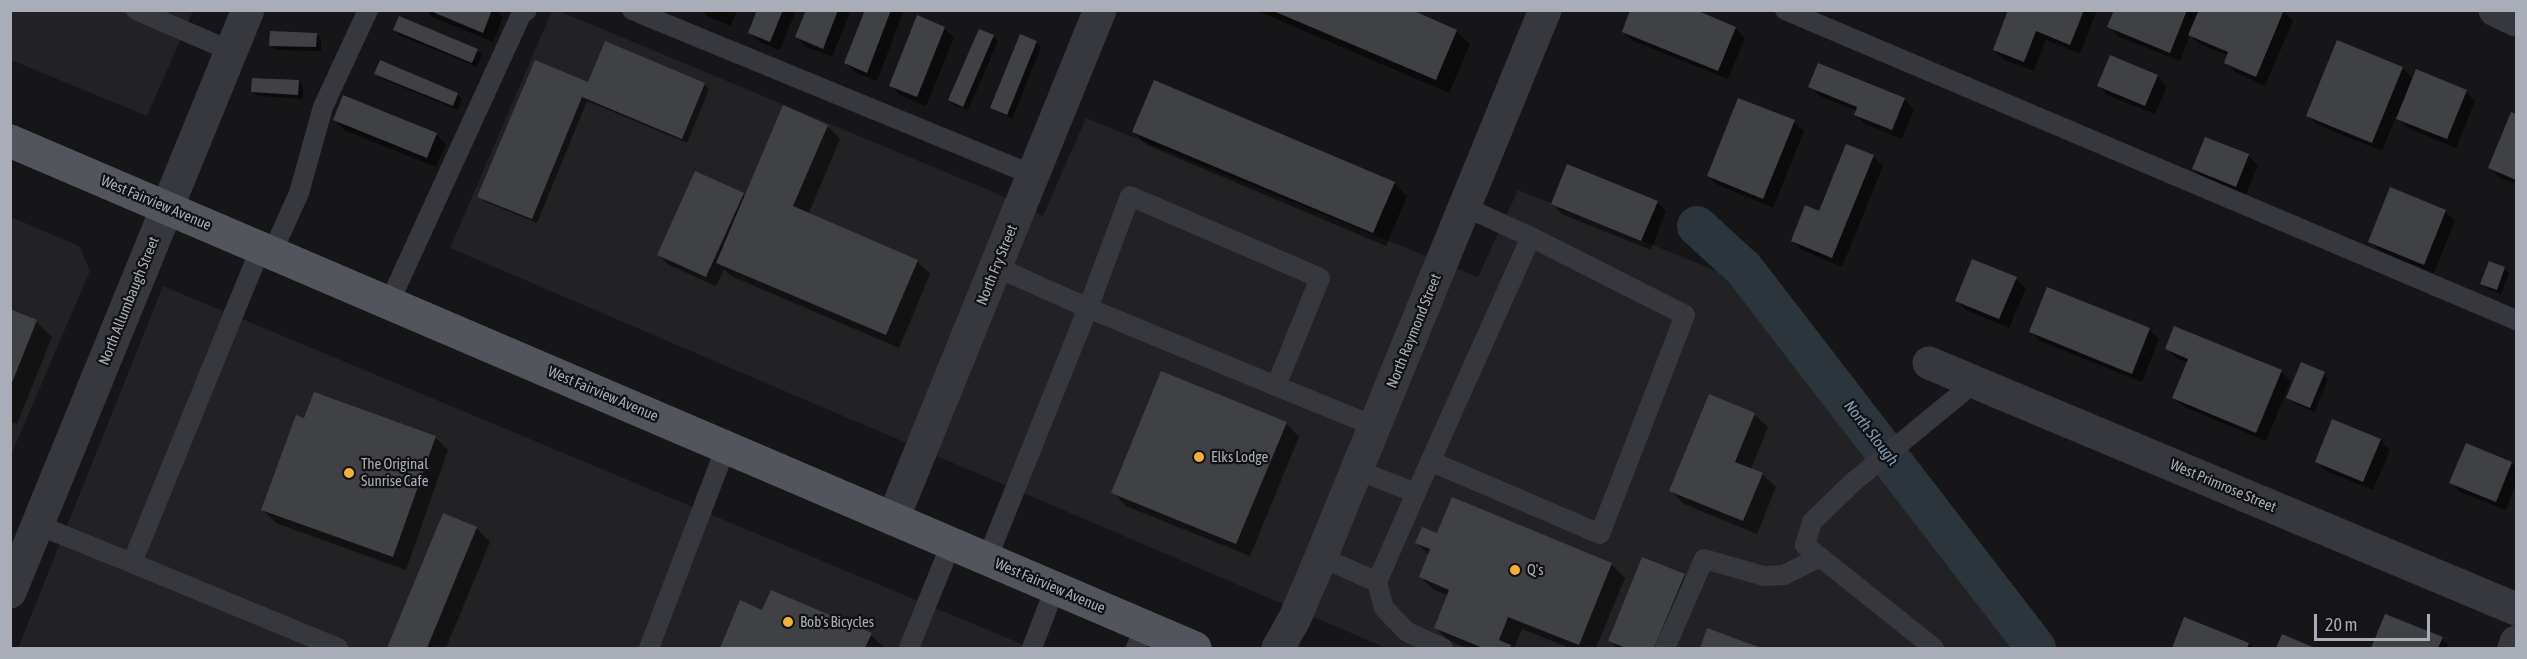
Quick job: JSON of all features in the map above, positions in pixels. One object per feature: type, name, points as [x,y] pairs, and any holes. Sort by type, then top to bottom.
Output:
[{"type":"main road","name":"West Fairview Avenue","points":[[10,141],[1055,588],[1141,638],[1192,648]]},
{"type":"street","name":"North Allumbaugh Street","points":[[10,592],[248,10]]},
{"type":"street","name":"North Fry Street","points":[[893,519],[1100,10]]},
{"type":"street","name":"North Raymond Street","points":[[1278,648],[1295,618],[1321,557],[1545,10]]},
{"type":"street","points":[[2495,10],[2517,20]]},
{"type":"street","name":"West Primrose Street","points":[[1929,363],[2517,609]]},
{"type":"street","points":[[2514,648],[2517,642]]},
{"type":"lane","points":[[136,10],[231,51]]},
{"type":"lane","points":[[132,563],[266,250],[299,192],[323,107],[368,10]]},
{"type":"lane","points":[[388,303],[521,15],[527,10]]},
{"type":"lane","points":[[632,10],[1033,175]]},
{"type":"lane","points":[[1785,10],[2517,320]]},
{"type":"lane","points":[[987,559],[1088,308],[1130,195],[1320,278],[1276,386]]},
{"type":"lane","points":[[1430,461],[1600,534],[1685,315],[1531,237],[1465,207]]},
{"type":"lane","points":[[1443,648],[1407,632],[1383,608],[1377,582],[1531,237]]},
{"type":"lane","points":[[996,267],[1088,308],[1374,426]]},
{"type":"lane","points":[[1934,648],[1805,545],[1812,522],[1852,483],[1975,382]]},
{"type":"lane","points":[[649,648],[726,447]]},
{"type":"lane","points":[[1357,470],[1416,493]]},
{"type":"lane","points":[[38,525],[338,648]]},
{"type":"lane","points":[[909,648],[951,544]]},
{"type":"lane","points":[[1321,557],[1377,582]]},
{"type":"lane","points":[[1665,648],[1704,559],[1764,576],[1784,575],[1820,557]]},
{"type":"lane","points":[[1032,648],[1055,588]]},
{"type":"shaded area","points":[[10,11],[193,11],[147,116],[11,60]]},
{"type":"shaded area","points":[[552,11],[559,11],[991,191],[1043,216],[1086,118],[1478,277],[1518,190],[1746,283],[2031,648],[1386,648],[450,248]]},
{"type":"shaded area","points":[[11,217],[79,246],[90,271],[11,455]]},
{"type":"shaded area","points":[[163,286],[1031,648],[18,648]]},
{"type":"building","points":[[428,10],[492,10],[483,33]]},
{"type":"building","points":[[757,10],[783,10],[770,42],[748,33]]},
{"type":"building","points":[[806,10],[838,10],[823,49],[795,37]]},
{"type":"building","points":[[865,10],[891,10],[867,73],[844,63]]},
{"type":"building","points":[[1271,10],[1412,10],[1457,30],[1436,80]]},
{"type":"building","points":[[1630,10],[1696,10],[1736,27],[1718,71],[1622,32]]},
{"type":"building","points":[[2008,10],[2084,10],[2070,45],[2036,31],[2024,62],[1993,50]]},
{"type":"building","points":[[2114,10],[2187,10],[2170,53],[2107,27]]},
{"type":"building","points":[[2199,10],[2284,10],[2256,77],[2224,63],[2228,52],[2188,35]]},
{"type":"building","points":[[917,15],[945,27],[917,97],[889,86]]},
{"type":"building","points":[[399,16],[478,49],[472,63],[393,30]]},
{"type":"building","points":[[979,29],[994,35],[963,107],[948,100]]},
{"type":"building","points":[[270,31],[317,33],[316,47],[269,46]]},
{"type":"building","points":[[1020,34],[1037,41],[1007,115],[990,108]]},
{"type":"building","points":[[2337,40],[2403,67],[2372,143],[2306,116]]},
{"type":"building","points":[[605,41],[705,83],[682,139],[582,97],[532,219],[477,197],[535,60],[588,82]]},
{"type":"building","points":[[2110,55],[2158,75],[2145,106],[2097,86]]},
{"type":"building","points":[[380,60],[458,93],[453,106],[374,74]]},
{"type":"building","points":[[1818,63],[1905,98],[1892,130],[1854,115],[1857,107],[1808,87]]},
{"type":"building","points":[[2416,69],[2467,90],[2447,139],[2396,119]]},
{"type":"building","points":[[252,78],[299,80],[298,95],[251,92]]},
{"type":"building","points":[[1154,80],[1395,182],[1373,233],[1132,132]]},
{"type":"building","points":[[343,95],[437,133],[427,158],[333,120]]},
{"type":"building","points":[[1738,98],[1795,120],[1763,199],[1707,176]]},
{"type":"building","points":[[783,105],[828,125],[793,206],[918,260],[886,335],[716,263]]},
{"type":"building","points":[[2511,112],[2516,114],[2516,180],[2488,168]]},
{"type":"building","points":[[2205,137],[2249,154],[2236,187],[2192,169]]},
{"type":"building","points":[[1846,144],[1874,155],[1832,258],[1791,241],[1805,205],[1819,211]]},
{"type":"building","points":[[1567,164],[1658,201],[1641,241],[1551,204]]},
{"type":"building","points":[[695,171],[744,193],[706,277],[657,255]]},
{"type":"building","points":[[2390,187],[2446,210],[2424,265],[2368,242]]},
{"type":"building","points":[[1972,259],[2017,277],[1999,319],[1955,301]]},
{"type":"building","points":[[2489,261],[2505,267],[2497,290],[2480,284]]},
{"type":"building","points":[[2047,287],[2150,328],[2132,374],[2029,332]]},
{"type":"building","points":[[10,309],[37,320],[11,385],[10,385]]},
{"type":"building","points":[[2174,326],[2282,370],[2256,433],[2172,398],[2188,359],[2165,349]]},
{"type":"building","points":[[2301,362],[2325,372],[2310,408],[2286,398]]},
{"type":"building","name":"Elks Lodge","points":[[1161,371],[1287,422],[1236,544],[1111,493]]},
{"type":"building","name":"The Original Sunrise Cafe","points":[[314,392],[436,436],[393,557],[261,510],[296,415],[304,418]]},
{"type":"building","points":[[1709,394],[1755,413],[1735,462],[1763,473],[1743,521],[1669,491]]},
{"type":"building","points":[[2332,419],[2381,439],[2363,482],[2315,462]]},
{"type":"building","points":[[2466,443],[2512,462],[2496,502],[2449,483]]},
{"type":"building","name":"Q's","points":[[1452,497],[1612,563],[1579,645],[1508,617],[1499,640],[1511,645],[1510,648],[1483,648],[1434,628],[1449,590],[1419,577],[1430,549],[1415,543],[1422,527],[1437,533]]},
{"type":"building","points":[[443,513],[477,527],[427,648],[387,648]]},
{"type":"building","points":[[1642,557],[1685,574],[1654,648],[1626,648],[1608,641]]},
{"type":"building","name":"Bob's Bicycles","points":[[771,590],[872,633],[865,648],[720,648],[740,600],[762,610]]},
{"type":"building","points":[[2385,614],[2443,637],[2438,648],[2371,648]]},
{"type":"building","points":[[2184,617],[2249,643],[2247,648],[2172,648]]},
{"type":"building","points":[[1707,628],[1761,648],[1700,648]]},
{"type":"building","points":[[2282,634],[2315,648],[2276,648]]},
{"type":"waterway","name":"North Slough","points":[[1697,226],[1744,269],[2036,648]]},
{"type":"place","name":"Elks Lodge","points":[[1199,457]]},
{"type":"place","name":"The Original Sunrise Cafe","points":[[349,473]]},
{"type":"place","name":"Q's","points":[[1515,570]]},
{"type":"place","name":"Bob's Bicycles","points":[[788,622]]}]
